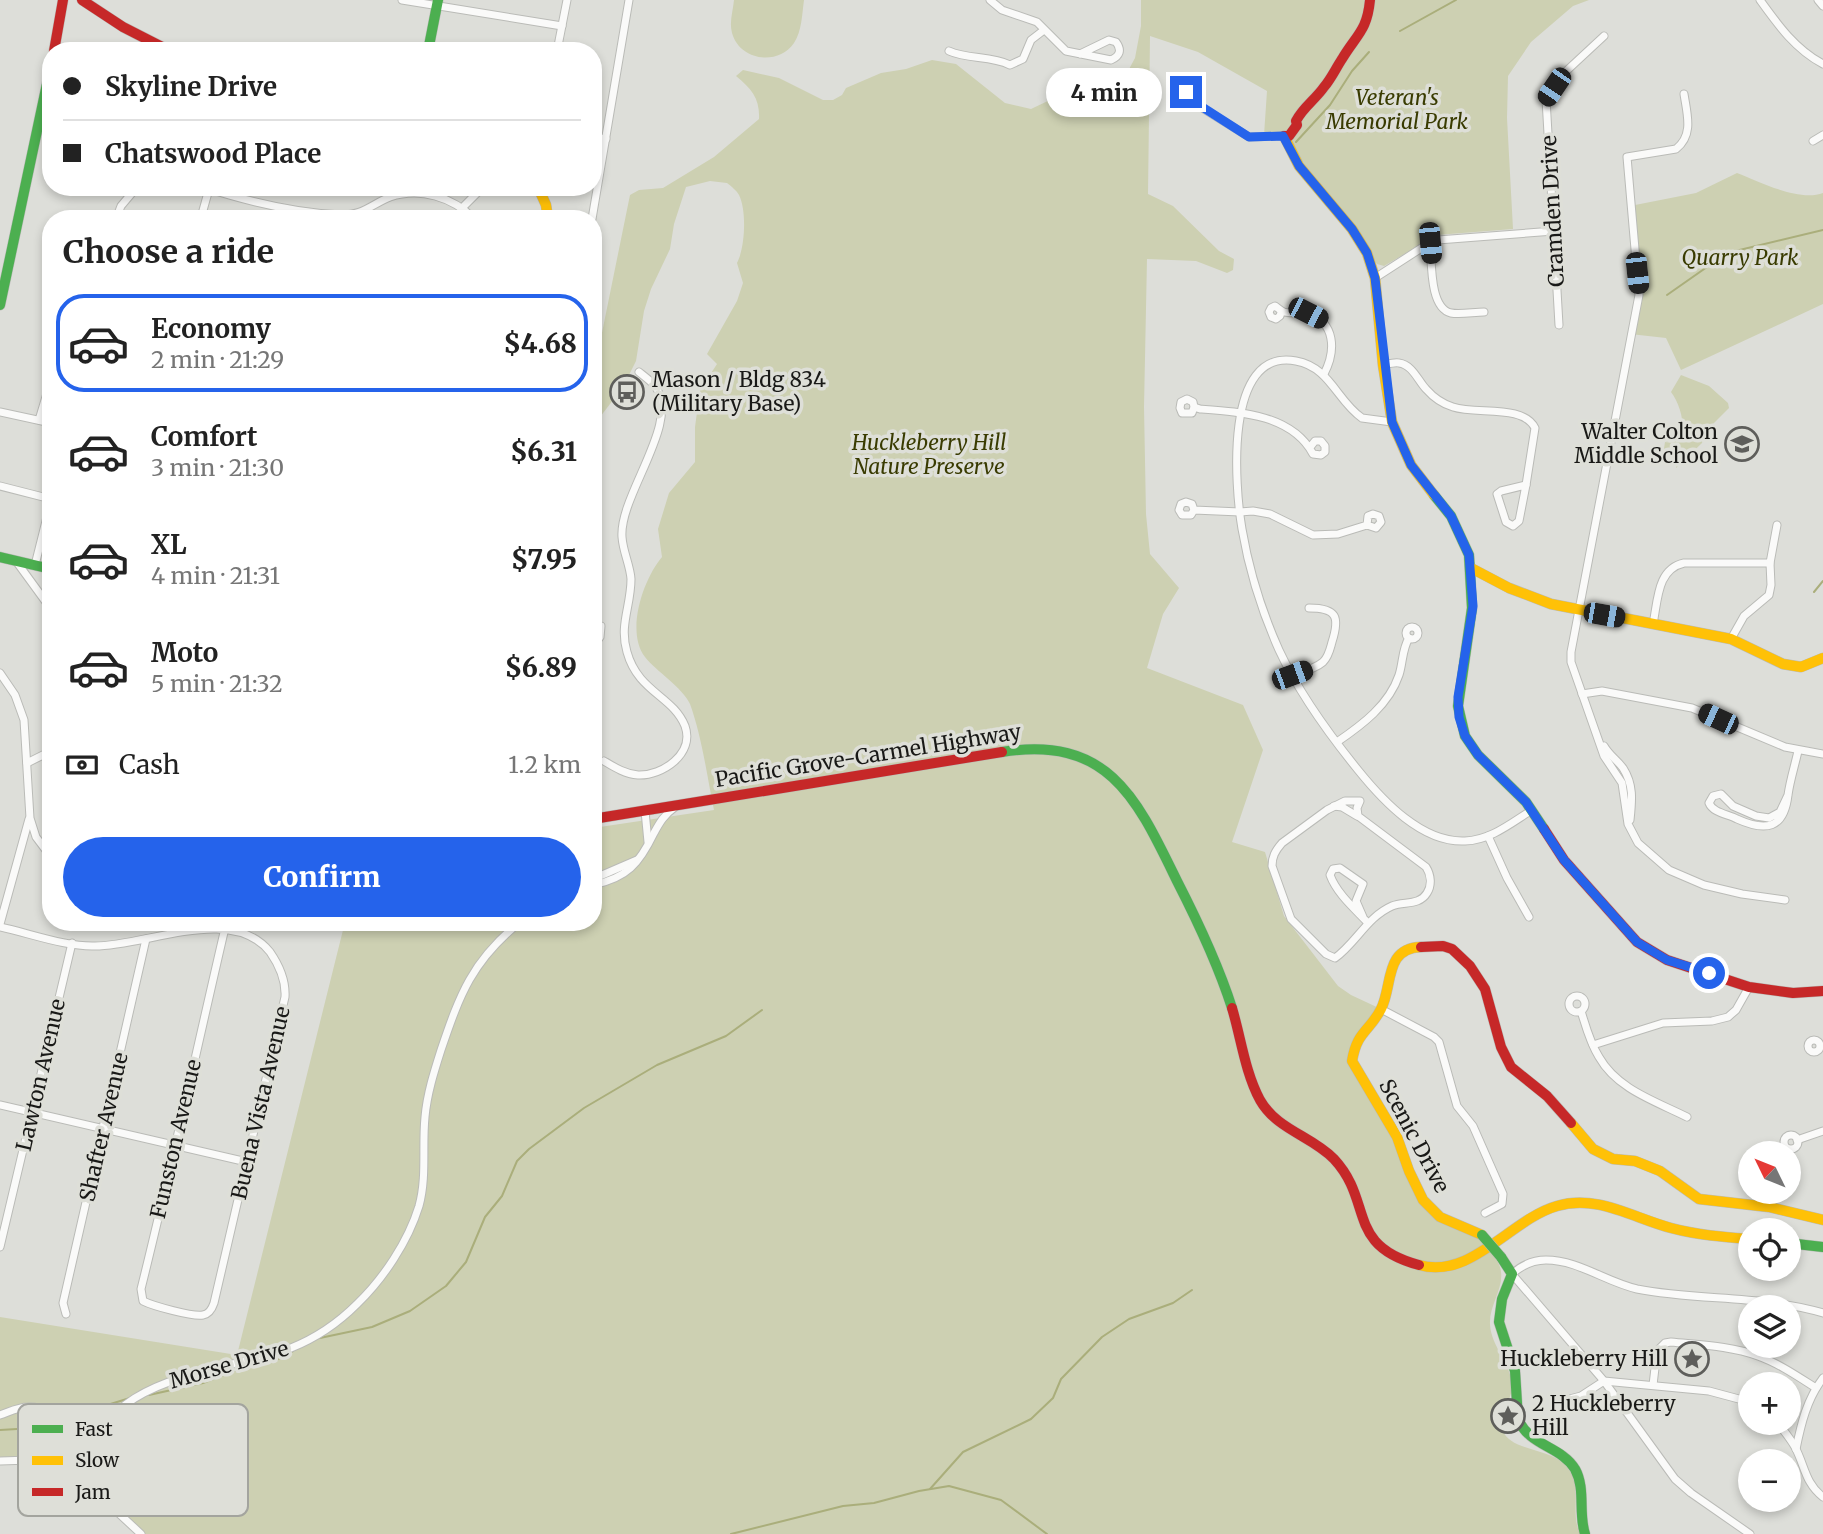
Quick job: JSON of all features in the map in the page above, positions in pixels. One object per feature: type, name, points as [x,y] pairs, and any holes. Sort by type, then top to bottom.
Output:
[{"type":"street","points":[[56,42],[63,0]]},
{"type":"street","points":[[82,0],[123,27],[152,42]]},
{"type":"street","points":[[402,0],[437,3],[562,26]]},
{"type":"street","points":[[559,42],[567,0]]},
{"type":"street","points":[[602,162],[629,0]]},
{"type":"street","points":[[990,0],[1007,12],[1033,19],[1060,47],[1080,54],[1111,60],[1120,50],[1116,42],[1109,40],[1080,54]]},
{"type":"street","points":[[1196,103],[1249,137],[1289,136],[1294,131],[1302,109],[1324,88],[1362,32],[1368,19],[1370,0]]},
{"type":"street","points":[[1760,0],[1792,41],[1823,64]]},
{"type":"street","points":[[1818,0],[1823,6]]},
{"type":"street","points":[[430,42],[437,3]]},
{"type":"street","points":[[950,51],[974,59],[1000,60],[1010,65],[1025,57],[1031,40],[1044,30]]},
{"type":"street","name":"Cramden Drive","points":[[1559,326],[1546,99],[1562,75],[1604,36]]},
{"type":"street","points":[[1684,94],[1688,130],[1687,138],[1682,144],[1676,149],[1627,157],[1639,295],[1579,610],[1571,657],[1572,668],[1604,756],[1622,783],[1629,826],[1644,850],[1676,874],[1722,890],[1785,900]]},
{"type":"street","points":[[0,305],[42,131]]},
{"type":"street","points":[[1812,141],[1823,135]]},
{"type":"street","points":[[1283,136],[1299,166],[1361,241],[1375,278],[1383,365],[1392,422],[1411,465],[1451,516],[1469,555],[1473,596],[1467,651],[1458,697],[1461,727],[1465,736],[1478,755],[1532,810],[1564,860],[1637,942],[1667,960],[1749,987],[1793,993],[1823,991]]},
{"type":"street","points":[[602,138],[606,139]]},
{"type":"street","points":[[238,196],[300,210]]},
{"type":"street","points":[[367,210],[395,196]]},
{"type":"street","points":[[429,196],[441,197],[466,210]]},
{"type":"street","points":[[463,207],[474,196]]},
{"type":"street","points":[[1375,278],[1430,243],[1448,239],[1554,231]]},
{"type":"street","points":[[1430,243],[1435,295],[1439,306],[1450,313],[1484,312]]},
{"type":"street","points":[[1281,312],[1308,313],[1322,320],[1329,328],[1333,348],[1324,374]]},
{"type":"street","points":[[1392,422],[1367,420],[1357,415],[1324,374],[1310,365],[1294,360],[1266,366],[1250,383],[1241,412],[1237,468],[1240,512],[1253,579],[1272,632],[1292,675],[1336,742],[1374,790],[1403,816],[1435,835],[1459,841],[1488,836],[1532,810]]},
{"type":"street","points":[[1383,365],[1398,362],[1405,365],[1429,393],[1456,408],[1518,414],[1529,419],[1535,428],[1526,485],[1519,521],[1513,526],[1506,522],[1497,495],[1501,491],[1526,485]]},
{"type":"street","points":[[604,761],[624,772],[649,775],[675,761],[687,740],[679,715],[637,675],[629,659],[624,637],[631,580],[622,538],[623,519],[629,498],[653,448],[660,412],[656,388],[639,372]]},
{"type":"street","points":[[1195,407],[1241,412],[1281,422],[1311,446]]},
{"type":"street","points":[[39,421],[42,411]]},
{"type":"street","points":[[0,412],[42,422]]},
{"type":"street","points":[[0,486],[42,498]]},
{"type":"street","points":[[1194,510],[1253,511],[1270,514],[1313,535],[1339,534],[1367,525]]},
{"type":"street","points":[[1731,639],[1744,616],[1769,595],[1770,563],[1777,525]]},
{"type":"street","points":[[35,565],[42,537]]},
{"type":"street","points":[[1469,555],[1496,581]]},
{"type":"street","points":[[0,557],[42,567]]},
{"type":"street","points":[[15,561],[42,597]]},
{"type":"street","points":[[1653,624],[1663,576],[1675,566],[1684,563],[1770,563]]},
{"type":"street","points":[[1471,568],[1538,600],[1731,639],[1792,666],[1809,665],[1823,657]]},
{"type":"street","points":[[1473,596],[1480,585],[1496,581]]},
{"type":"street","points":[[1292,675],[1325,660],[1336,631],[1337,620],[1333,613],[1324,608],[1309,608]]},
{"type":"street","points":[[1336,742],[1362,724],[1389,695],[1398,678],[1409,638]]},
{"type":"street","points":[[0,673],[21,707],[30,818],[36,837],[42,845]]},
{"type":"street","points":[[1582,694],[1602,691],[1692,708],[1798,751],[1823,754]]},
{"type":"street","name":"Pacific Grove-Carmel Highway","points":[[602,818],[1017,750],[1042,749],[1075,755],[1110,774],[1135,800],[1218,964],[1261,1100],[1276,1121],[1335,1159],[1349,1180],[1364,1228],[1371,1239],[1388,1253],[1426,1268],[1456,1265],[1475,1256],[1527,1218],[1572,1202],[1602,1203],[1656,1224],[1687,1232],[1738,1238]]},
{"type":"street","points":[[1788,795],[1788,806],[1783,817],[1775,824],[1765,826],[1714,810],[1709,803],[1713,796],[1721,794],[1733,806],[1756,816],[1769,818],[1780,812],[1788,795],[1798,751]]},
{"type":"street","points":[[27,763],[42,756]]},
{"type":"street","points":[[1357,816],[1360,801],[1374,790]]},
{"type":"street","points":[[1334,806],[1342,807],[1357,816],[1420,862],[1430,875],[1429,888],[1423,897],[1413,903],[1390,907],[1366,920],[1335,958],[1326,954],[1291,919],[1272,866],[1273,855],[1282,843],[1334,806],[1349,800],[1360,801]]},
{"type":"street","points":[[602,882],[622,876],[633,868],[660,821],[678,806]]},
{"type":"street","points":[[645,811],[648,846]]},
{"type":"street","points":[[0,925],[30,818]]},
{"type":"street","points":[[1488,836],[1529,917]]},
{"type":"street","points":[[602,875],[641,858]]},
{"type":"street","points":[[1340,868],[1363,884],[1356,901],[1366,920],[1334,883],[1330,875],[1333,869],[1340,868]]},
{"type":"street","name":"Buena Vista Avenue","points":[[0,925],[95,946],[194,931]]},
{"type":"street","name":"Funston Avenue","points":[[197,1315],[146,1303],[141,1293],[225,931]]},
{"type":"street","name":"Buena Vista Avenue","points":[[197,1315],[207,1313],[214,1303],[286,991],[278,964],[261,942],[240,931]]},
{"type":"street","name":"Morse Drive","points":[[130,1404],[148,1391],[184,1375],[248,1362],[305,1342],[334,1325],[371,1289],[402,1244],[418,1208],[425,1175],[424,1135],[428,1096],[456,1005],[474,970],[510,931]]},
{"type":"street","name":"Shafter Avenue","points":[[65,1314],[63,1303],[146,939]]},
{"type":"street","name":"Lawton Avenue","points":[[0,1247],[72,943]]},
{"type":"street","name":"Scenic Drive","points":[[1513,1274],[1482,1235],[1440,1217],[1423,1200],[1392,1127],[1354,1068],[1351,1055],[1355,1043],[1381,1009],[1392,966],[1401,953],[1412,947],[1443,946],[1458,953],[1470,966],[1485,989],[1502,1047],[1511,1067],[1547,1096],[1592,1149],[1613,1159],[1635,1161],[1660,1171],[1693,1196],[1704,1200],[1769,1207],[1823,1220]]},
{"type":"street","points":[[1593,1045],[1663,1023],[1712,1021],[1728,1017],[1736,1010],[1749,987]]},
{"type":"street","points":[[1381,1009],[1439,1042],[1457,1105],[1473,1126],[1503,1194],[1502,1204],[1485,1213]]},
{"type":"street","points":[[1581,1012],[1593,1045],[1609,1071],[1623,1084],[1687,1117]]},
{"type":"street","points":[[0,1105],[247,1162]]},
{"type":"street","points":[[1797,1140],[1823,1130]]},
{"type":"street","points":[[1801,1244],[1823,1247]]},
{"type":"street","points":[[1585,1534],[1580,1516],[1581,1486],[1576,1471],[1562,1454],[1530,1437],[1517,1418],[1515,1370],[1502,1337],[1499,1321],[1503,1299],[1513,1274],[1525,1264],[1534,1261],[1557,1261],[1632,1288],[1721,1296],[1823,1313]]},
{"type":"street","points":[[1513,1274],[1604,1381],[1675,1479],[1750,1534]]},
{"type":"street","points":[[1653,1385],[1657,1351],[1665,1343],[1671,1342],[1739,1350],[1756,1355],[1816,1388]]},
{"type":"street","points":[[1796,1449],[1803,1416],[1823,1378]]},
{"type":"street","points":[[1562,1401],[1581,1396],[1604,1381],[1709,1391],[1738,1399]]},
{"type":"street","points":[[0,1415],[18,1409]]},
{"type":"street","points":[[1786,1435],[1796,1449]]},
{"type":"street","points":[[0,1461],[18,1460]]},
{"type":"street","points":[[1801,1462],[1813,1489],[1823,1497]]},
{"type":"street","points":[[122,1516],[141,1534]]},
{"type":"green space","points":[[734,0],[804,0],[800,28],[794,43],[779,55],[769,57],[751,55],[743,50],[736,42],[731,29]]},
{"type":"green space","points":[[1141,0],[1589,0],[1573,6],[1531,42],[1508,76],[1507,118],[1513,229],[1437,235],[1384,266],[1377,264],[1307,173],[1290,141],[1264,135],[1267,91],[1198,52],[1150,36],[1148,194],[1173,206],[1219,251],[1234,259],[1233,270],[1227,273],[1196,261],[1147,259],[1144,407],[1146,514],[1150,554],[1179,588],[1163,614],[1147,668],[1243,705],[1263,750],[1232,842],[1265,852],[1284,916],[1338,986],[1381,1009],[1351,1055],[1421,1197],[1434,1209],[1478,1238],[1495,1256],[1500,1267],[1501,1282],[1490,1317],[1491,1333],[1509,1370],[1512,1388],[1502,1418],[1502,1429],[1512,1442],[1557,1459],[1570,1472],[1574,1480],[1580,1534],[141,1534],[124,1519],[122,1516],[248,1516],[248,1404],[18,1404],[18,1461],[0,1461],[0,1317],[237,1355],[343,931],[602,931],[602,827],[714,810],[701,743],[690,704],[682,692],[645,657],[639,646],[637,619],[643,591],[662,557],[658,529],[669,493],[695,462],[695,427],[700,390],[717,364],[707,354],[737,301],[743,283],[737,263],[743,239],[742,202],[727,183],[710,181],[686,187],[674,224],[670,249],[644,311],[636,361],[623,387],[602,414],[602,333],[630,195],[639,190],[663,188],[714,157],[759,119],[754,95],[736,76],[743,70],[779,78],[823,100],[833,100],[842,95],[846,88],[881,73],[906,69],[932,60],[956,64],[1005,103],[1031,109],[1052,99],[1114,97],[1135,58],[1141,26]]},
{"type":"green space","name":"Quarry Park","points":[[1737,173],[1791,193],[1823,193],[1823,304],[1681,370],[1666,338],[1630,334],[1639,295],[1630,206],[1696,193]]},
{"type":"green space","points":[[1681,375],[1709,386],[1728,403],[1729,408],[1706,431],[1702,443],[1676,468],[1677,458],[1663,455],[1665,442],[1680,444],[1665,441],[1667,428],[1682,429],[1680,410],[1671,392]]},
{"type":"waterway","points":[[1400,31],[1456,0]]},
{"type":"waterway","points":[[1296,142],[1330,105],[1352,71],[1369,52]]},
{"type":"waterway","points":[[1667,295],[1727,253],[1823,230]]},
{"type":"waterway","points":[[1814,592],[1823,581]]},
{"type":"waterway","points":[[320,1338],[372,1327],[410,1311],[446,1286],[466,1262],[485,1217],[502,1196],[517,1161],[529,1149],[584,1108],[657,1065],[726,1036],[762,1010]]},
{"type":"waterway","points":[[930,1489],[963,1452],[1031,1419],[1053,1398],[1061,1379],[1102,1337],[1129,1319],[1173,1303],[1192,1290]]},
{"type":"waterway","points":[[149,1395],[203,1383],[252,1364],[276,1360],[293,1351]]},
{"type":"waterway","points":[[110,1404],[130,1398]]},
{"type":"waterway","points":[[0,1430],[18,1429]]},
{"type":"waterway","points":[[731,1534],[843,1506],[874,1503],[949,1486],[1001,1500],[1047,1534]]},
{"type":"traffic: fast","points":[[430,42],[438,0]]},
{"type":"traffic: fast","points":[[0,305],[42,107]]},
{"type":"traffic: fast","points":[[1434,495],[1451,516],[1469,555],[1472,608],[1458,706],[1465,736],[1478,755],[1526,802],[1544,829]]},
{"type":"traffic: fast","points":[[0,557],[42,567]]},
{"type":"traffic: fast","points":[[1002,752],[1039,749],[1069,753],[1094,764],[1115,779],[1148,824],[1162,851],[1207,943],[1232,1008]]},
{"type":"traffic: fast","points":[[1482,1235],[1501,1257]]},
{"type":"traffic: fast","points":[[1801,1244],[1823,1247]]},
{"type":"traffic: fast","points":[[1501,1257],[1512,1274],[1502,1299],[1499,1322],[1515,1371],[1518,1419],[1530,1435],[1562,1455],[1575,1469],[1580,1485],[1585,1534]]},
{"type":"traffic: slow","points":[[1284,136],[1299,166],[1352,229],[1367,253],[1375,278],[1383,365],[1392,422],[1411,465],[1434,495]]},
{"type":"traffic: slow","points":[[542,196],[547,210]]},
{"type":"traffic: slow","points":[[1471,568],[1509,588],[1551,604],[1731,639],[1783,664],[1801,667],[1823,658]]},
{"type":"traffic: slow","points":[[1421,947],[1409,949],[1395,961],[1385,1000],[1377,1017],[1360,1037],[1352,1061],[1397,1137],[1423,1200],[1440,1217],[1482,1235]]},
{"type":"traffic: slow","points":[[1571,1123],[1593,1149],[1613,1159],[1635,1161],[1660,1171],[1699,1199],[1769,1207],[1823,1220]]},
{"type":"traffic: slow","points":[[1419,1265],[1438,1267],[1456,1264],[1490,1246],[1540,1213],[1572,1203],[1601,1205],[1671,1228],[1738,1238]]},
{"type":"traffic: jam","points":[[56,42],[63,0]]},
{"type":"traffic: jam","points":[[82,0],[123,27],[152,42]]},
{"type":"traffic: jam","points":[[1284,136],[1289,136],[1297,125],[1299,116],[1327,84],[1360,32],[1370,0]]},
{"type":"traffic: jam","points":[[602,818],[1002,752]]},
{"type":"traffic: jam","points":[[1544,829],[1564,860],[1637,942],[1667,960],[1749,987],[1793,993],[1823,991]]},
{"type":"traffic: jam","points":[[1421,947],[1443,946],[1452,949],[1470,966],[1485,989],[1501,1047],[1511,1067],[1547,1096],[1571,1123]]},
{"type":"traffic: jam","points":[[1232,1008],[1251,1078],[1267,1110],[1285,1126],[1316,1144],[1334,1159],[1354,1191],[1370,1234],[1380,1246],[1419,1265]]},
{"type":"place","name":"Mason / Bldg 834 (Military Base)","points":[[627,392]]},
{"type":"place","name":"Walter Colton Middle School","points":[[1742,444]]},
{"type":"place","name":"Huckleberry Hill","points":[[1692,1359]]},
{"type":"place","name":"2 Huckleberry Hill","points":[[1508,1416]]},
{"type":"route","points":[[1186,92],[1187,102],[1196,103],[1249,137],[1283,136],[1309,180],[1352,229],[1367,253],[1375,278],[1383,365],[1392,422],[1411,465],[1451,516],[1469,555],[1473,606],[1458,697],[1459,717],[1465,736],[1478,755],[1526,802],[1564,860],[1637,942],[1667,960],[1709,973]]},
{"type":"park label","name":"Veteran's Memorial Park","points":[[1397,110]]},
{"type":"park label","name":"Huckleberry Hill Nature Preserve","points":[[929,455]]}]
